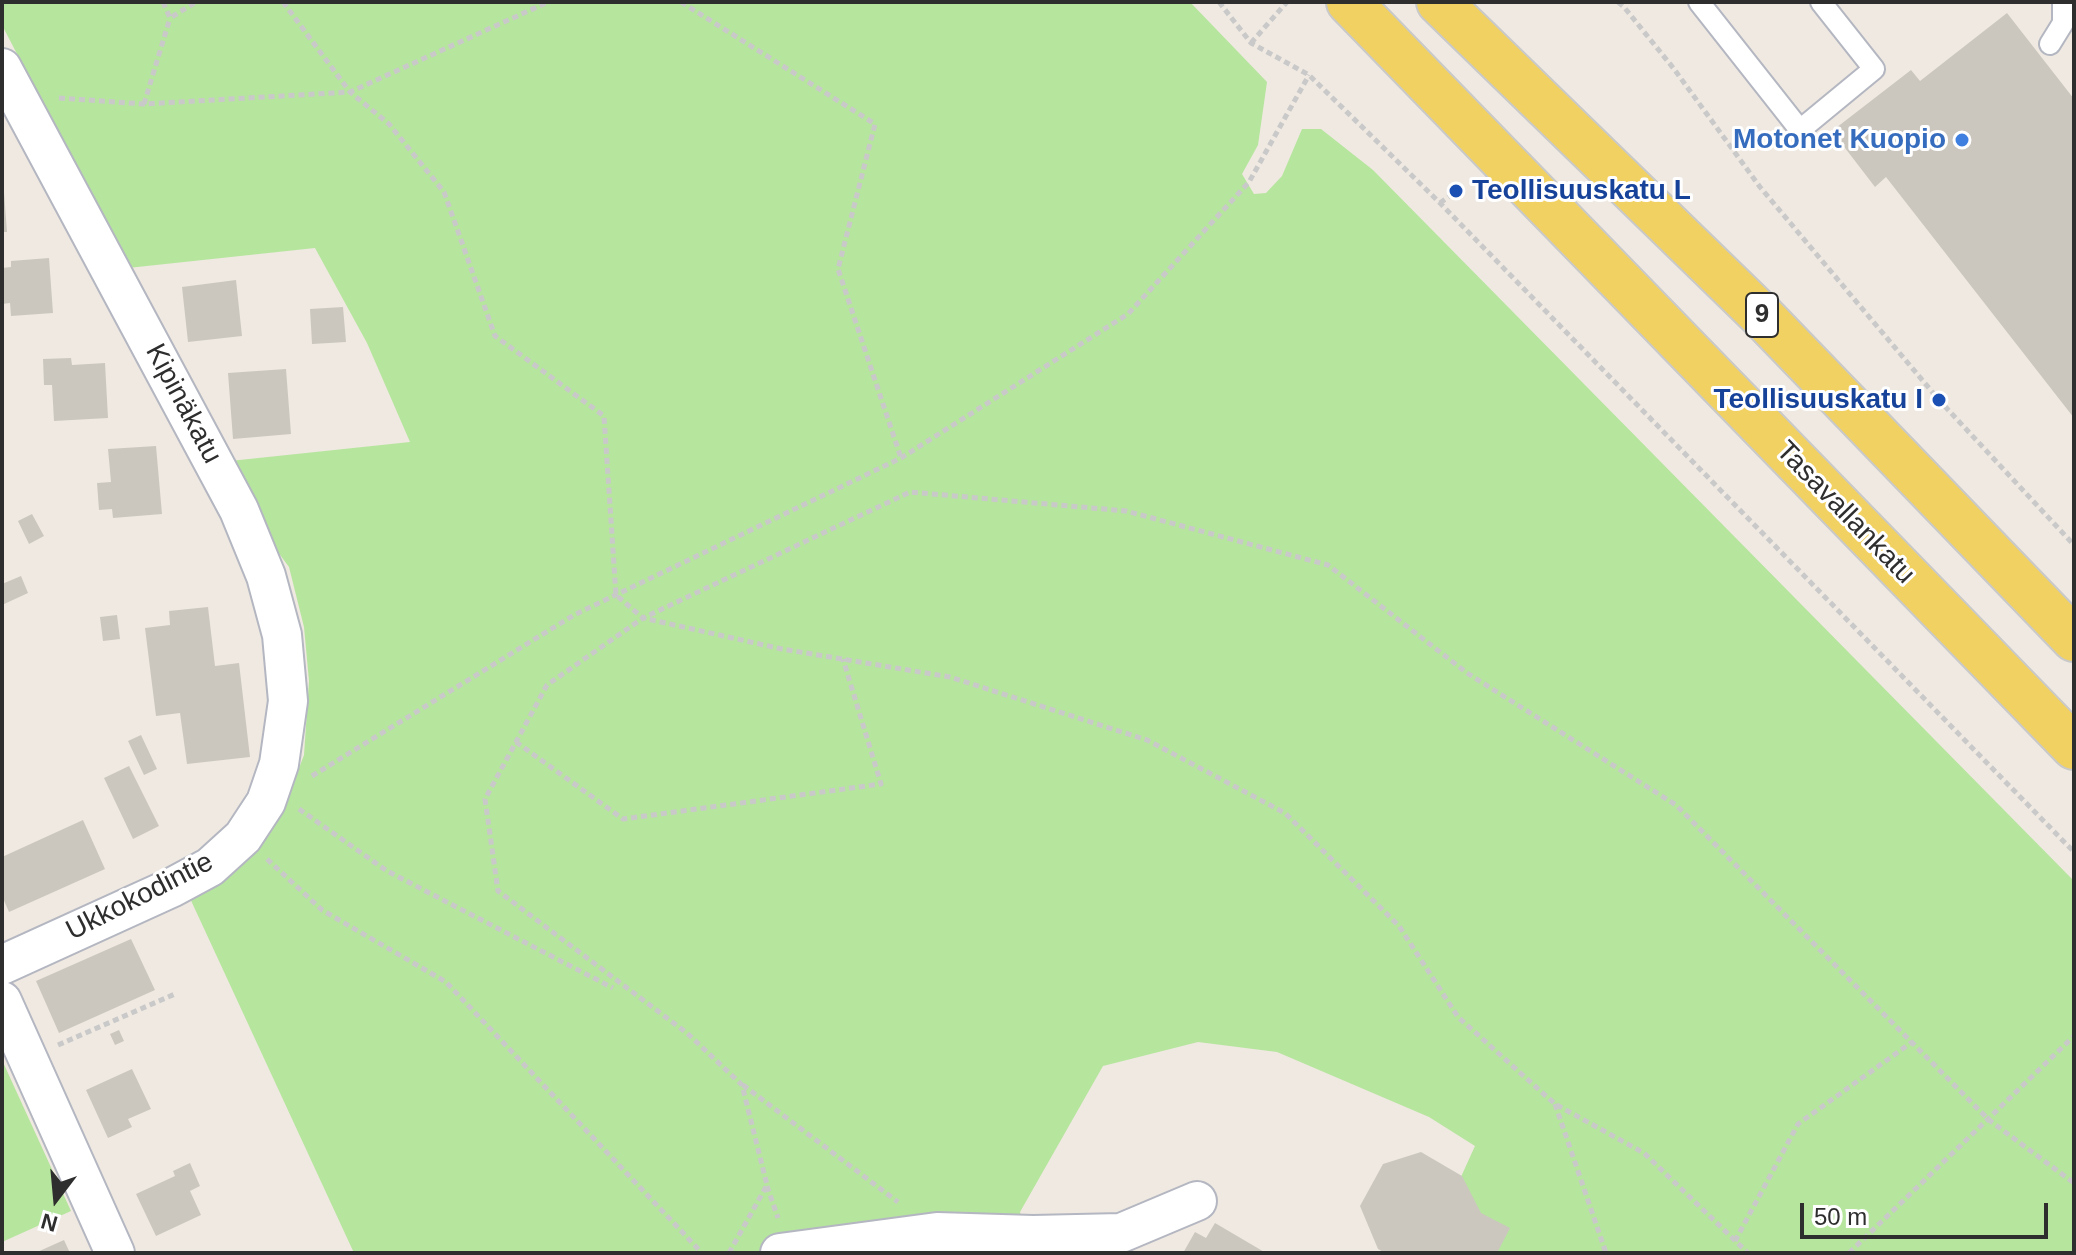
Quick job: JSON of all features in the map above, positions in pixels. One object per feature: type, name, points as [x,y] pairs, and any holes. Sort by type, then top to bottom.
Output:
[{"type":"main road","name":"Tasavallankatu","points":[[1349,2],[2074,747]]},
{"type":"main road","name":"9","points":[[1439,2],[1762,316],[2074,639]]},
{"type":"street","name":"Kipinäkatu","points":[[10,81],[239,510],[266,576],[282,635],[288,701],[276,788]]},
{"type":"street","name":"Ukkokodintie","points":[[2,965],[210,867],[243,837],[276,788]]},
{"type":"street","points":[[2,1001],[115,1253]]},
{"type":"street","points":[[780,1253],[937,1232],[1033,1235],[1121,1233],[1197,1201]]},
{"type":"lane","points":[[1699,2],[1800,130],[1874,69],[1821,2]]},
{"type":"lane","points":[[2050,44],[2063,23],[2063,2]]},
{"type":"path","points":[[144,104],[170,18],[163,2]]},
{"type":"path","points":[[170,18],[196,2]]},
{"type":"path","points":[[283,2],[350,92],[389,124],[444,192],[495,336],[604,416],[616,595],[643,618],[782,649],[950,677],[1147,740],[1285,813],[1399,926],[1458,1017],[1555,1104],[1644,1153],[1748,1253]]},
{"type":"path","points":[[10,81],[144,104],[350,92],[548,2]]},
{"type":"path","points":[[681,2],[875,124],[838,269],[901,458]]},
{"type":"path","points":[[1219,2],[1251,43],[1309,75],[1440,203],[2074,852]]},
{"type":"path","points":[[1251,43],[1287,2]]},
{"type":"path","points":[[1621,4],[1780,211],[1939,400],[2074,545]]},
{"type":"path","points":[[613,988],[387,871],[276,788],[330,763],[437,701],[574,615],[901,458],[1128,314],[1249,182],[1309,75]]},
{"type":"path","points":[[1440,203],[1456,191]]},
{"type":"path","points":[[937,1232],[742,1085],[687,1033],[498,891],[485,799],[547,685],[643,618],[910,492],[1126,511],[1328,565],[1467,673],[1676,805],[1989,1120],[2074,1183]]},
{"type":"path","points":[[516,742],[623,819],[881,784],[843,659]]},
{"type":"path","points":[[243,837],[322,910],[446,982],[702,1253]]},
{"type":"path","points":[[28,1059],[175,994]]},
{"type":"path","points":[[1849,1253],[2074,1036]]},
{"type":"path","points":[[1735,1241],[1798,1124],[1912,1042]]},
{"type":"path","points":[[729,1253],[767,1185],[742,1085]]},
{"type":"path","points":[[1555,1104],[1606,1253]]},
{"type":"green space","points":[[2,2],[1190,2],[1267,82],[1258,145],[1242,174],[1254,194],[1266,193],[1282,176],[1302,129],[1321,129],[1373,170],[2074,881],[2074,1253],[1488,1253],[1460,1179],[1475,1146],[1429,1117],[1277,1052],[1198,1042],[1103,1066],[1020,1212],[1032,1253],[354,1253],[188,894],[241,860],[283,811],[304,755],[309,681],[304,627],[289,567],[261,529],[230,461],[410,442],[367,343],[315,248],[128,268],[2,25]]},
{"type":"green space","points":[[2,1060],[71,1211],[2,1242]]},
{"type":"building","points":[[2007,13],[2074,99],[2074,418],[1886,177],[1875,187],[1832,131],[1911,70],[1920,81]]},
{"type":"building","points":[[4,192],[7,232],[2,232]]},
{"type":"building","points":[[49,258],[53,313],[11,316],[10,303],[2,304],[2,268],[11,267],[11,261]]},
{"type":"building","points":[[236,280],[242,336],[188,342],[182,287]]},
{"type":"building","points":[[343,307],[346,342],[312,344],[310,309]]},
{"type":"building","points":[[71,358],[72,365],[105,363],[108,418],[54,421],[52,385],[44,385],[43,359]]},
{"type":"building","points":[[286,369],[291,434],[233,439],[228,373]]},
{"type":"building","points":[[156,446],[162,514],[113,518],[112,509],[99,510],[97,483],[111,482],[108,449]]},
{"type":"building","points":[[32,514],[44,536],[29,544],[18,521]]},
{"type":"building","points":[[21,576],[28,593],[2,605],[2,584]]},
{"type":"building","points":[[208,607],[215,666],[239,663],[250,757],[187,764],[180,713],[156,716],[145,628],[170,625],[169,611]]},
{"type":"building","points":[[117,615],[120,639],[103,641],[100,617]]},
{"type":"building","points":[[141,735],[157,769],[144,775],[128,741]]},
{"type":"building","points":[[129,766],[159,826],[133,839],[104,778]]},
{"type":"building","points":[[83,820],[105,869],[9,912],[2,896],[2,857]]},
{"type":"building","points":[[131,939],[155,990],[59,1033],[36,981]]},
{"type":"building","points":[[119,1030],[124,1041],[115,1045],[110,1034]]},
{"type":"building","points":[[132,1069],[151,1109],[128,1119],[132,1127],[108,1138],[86,1090]]},
{"type":"building","points":[[1421,1152],[1462,1176],[1481,1213],[1510,1228],[1497,1253],[1385,1253],[1378,1249],[1360,1206],[1383,1164]]},
{"type":"building","points":[[190,1163],[200,1186],[190,1191],[201,1215],[156,1236],[136,1194],[175,1176],[173,1171]]},
{"type":"building","points":[[1215,1223],[1266,1253],[1183,1253],[1195,1232],[1206,1238]]},
{"type":"building","points":[[64,1240],[70,1253],[35,1253]]},
{"type":"place","name":"Motonet Kuopio","points":[[1962,140]]},
{"type":"place","name":"Teollisuuskatu L","points":[[1456,191]]},
{"type":"place","name":"Teollisuuskatu I","points":[[1939,400]]}]
